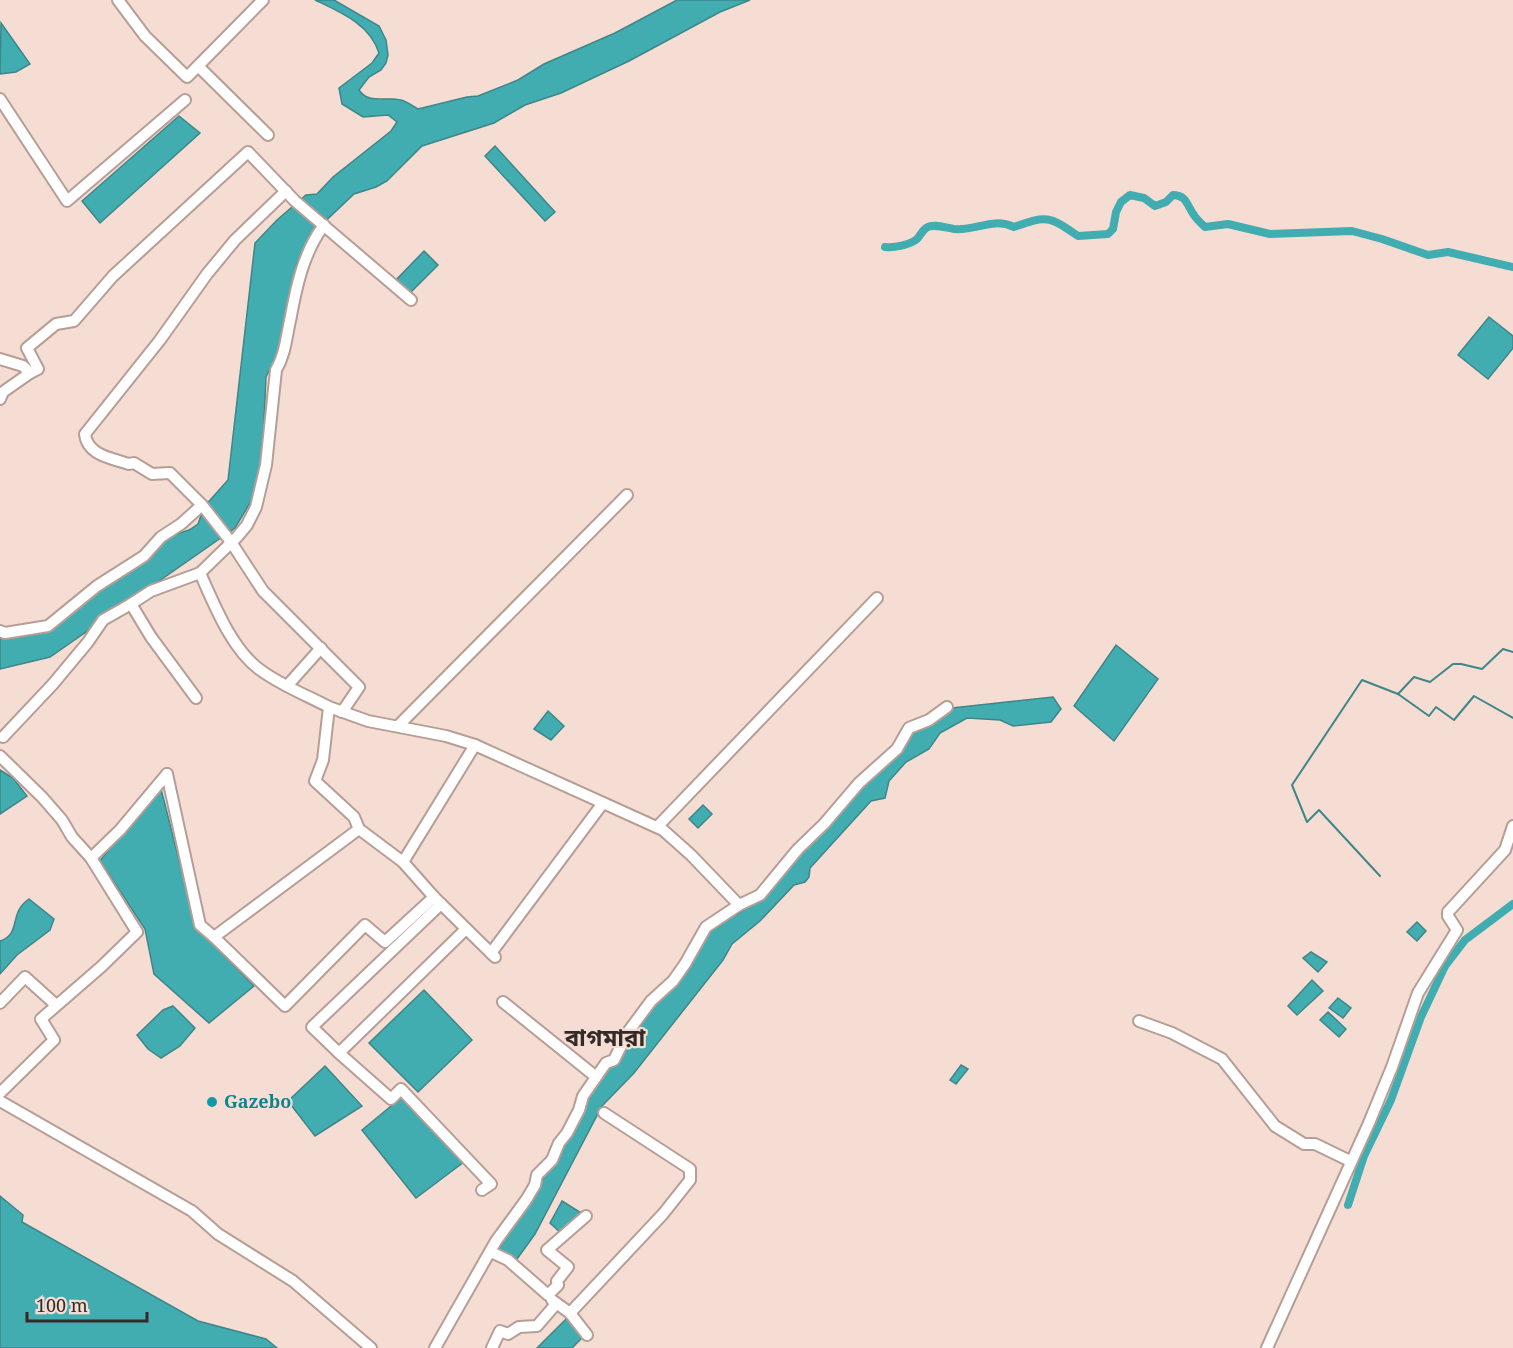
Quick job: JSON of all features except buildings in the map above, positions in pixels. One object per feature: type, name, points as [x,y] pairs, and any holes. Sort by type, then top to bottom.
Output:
[{"type":"street","points":[[118,0],[145,36],[187,77],[263,0]]},
{"type":"street","points":[[198,66],[268,135]]},
{"type":"street","points":[[0,99],[67,201],[185,100]]},
{"type":"street","points":[[0,399],[3,392],[38,369],[27,348],[56,324],[75,321],[113,276],[248,152],[295,201],[411,300]]},
{"type":"street","points":[[286,191],[235,240],[207,274],[160,340],[85,434],[86,443],[93,451],[129,464],[134,463],[152,474],[170,473],[203,506],[230,540],[263,591],[359,687],[342,712]]},
{"type":"street","points":[[1,738],[53,684],[103,620],[151,591],[200,573],[246,525],[256,507],[266,465],[276,370],[283,359],[295,294],[311,246],[323,225]]},
{"type":"street","points":[[0,359],[23,366],[30,373]]},
{"type":"street","points":[[398,726],[627,495]]},
{"type":"street","points":[[0,631],[5,633],[48,626],[97,586],[144,556],[161,537],[182,524],[203,506]]},
{"type":"street","points":[[200,573],[218,614],[242,651],[258,668],[287,686],[329,707],[369,721],[446,736],[475,745],[657,827],[691,855],[740,905]]},
{"type":"street","points":[[657,827],[877,598]]},
{"type":"street","points":[[130,604],[196,698]]},
{"type":"street","points":[[287,686],[321,648]]},
{"type":"street","points":[[329,707],[323,760],[315,781],[354,817],[359,829],[403,862],[437,900],[493,955],[603,803]]},
{"type":"street","points":[[435,1348],[496,1241],[535,1185],[537,1175],[552,1160],[559,1143],[579,1110],[583,1096],[606,1063],[614,1060],[627,1032],[651,1001],[676,976],[706,927],[760,895],[798,849],[824,824],[859,783],[897,749],[909,728],[929,720],[947,707]]},
{"type":"street","points":[[403,862],[475,745]]},
{"type":"street","points":[[0,756],[62,820],[72,837],[91,858],[137,932],[41,1019],[54,1040],[0,1093]]},
{"type":"street","points":[[91,858],[120,830],[167,774],[200,925],[285,1006],[365,925],[385,942],[437,900]]},
{"type":"street","points":[[1267,1348],[1369,1123],[1418,993],[1457,930],[1448,912],[1505,850],[1513,826]]},
{"type":"street","points":[[214,937],[359,829]]},
{"type":"street","points":[[437,900],[312,1027],[391,1099],[401,1089],[491,1184],[482,1190]]},
{"type":"street","points":[[339,1053],[466,929]]},
{"type":"street","points":[[0,1003],[25,977],[56,1005]]},
{"type":"street","points":[[503,1002],[596,1076]]},
{"type":"street","points":[[1139,1021],[1172,1033],[1222,1059],[1275,1126],[1304,1144],[1315,1143],[1350,1161]]},
{"type":"street","points":[[0,1101],[192,1211],[218,1234],[293,1281],[371,1348]]},
{"type":"street","points":[[570,1313],[663,1214],[690,1180],[690,1169],[604,1113]]},
{"type":"street","points":[[548,1295],[558,1285],[557,1281],[568,1267],[548,1250],[586,1216]]},
{"type":"street","points":[[491,1252],[508,1260],[556,1304],[570,1313],[587,1335]]},
{"type":"street","points":[[492,1348],[500,1331],[508,1334],[519,1328],[537,1326],[556,1304]]},
{"type":"water","points":[[315,0],[334,0],[379,26],[386,40],[388,55],[381,70],[369,77],[359,90],[363,95],[373,99],[401,100],[418,109],[478,96],[518,80],[544,64],[615,33],[677,0],[750,0],[720,12],[629,61],[561,93],[525,105],[494,123],[422,146],[387,181],[354,194],[314,232],[297,263],[278,353],[266,377],[262,463],[253,498],[235,528],[50,657],[0,669],[0,635],[21,637],[54,627],[97,590],[165,538],[189,530],[198,524],[204,507],[228,480],[255,243],[306,195],[317,194],[333,177],[391,131],[397,122],[388,115],[363,117],[342,104],[339,88],[372,63],[379,53],[369,34],[353,20]]},
{"type":"water","points":[[1,23],[30,64],[16,72],[0,74]]},
{"type":"water","points":[[179,116],[200,133],[100,223],[82,201]]},
{"type":"water","points":[[495,146],[555,212],[545,221],[485,156]]},
{"type":"water","points":[[424,251],[438,265],[408,295],[394,282]]},
{"type":"water","points":[[1489,317],[1513,336],[1513,348],[1488,379],[1458,355]]},
{"type":"water","points":[[1116,645],[1158,679],[1114,741],[1074,706]]},
{"type":"water","points":[[1053,697],[1061,709],[1051,722],[1013,726],[1000,720],[967,718],[940,733],[929,749],[906,762],[889,781],[885,798],[871,801],[810,868],[809,877],[805,882],[794,885],[760,921],[732,944],[723,960],[634,1073],[602,1106],[535,1234],[517,1259],[498,1250],[544,1177],[583,1107],[624,1044],[701,939],[716,923],[739,913],[767,892],[911,731],[934,721],[952,708]]},
{"type":"water","points":[[548,711],[564,726],[551,740],[534,729]]},
{"type":"water","points":[[0,770],[13,778],[27,796],[0,814]]},
{"type":"water","points":[[161,789],[196,927],[254,986],[209,1023],[154,974],[145,929],[100,861]]},
{"type":"water","points":[[703,805],[712,814],[698,828],[689,819]]},
{"type":"water","points":[[29,899],[54,919],[50,930],[17,955],[0,974],[0,941],[11,933],[19,910]]},
{"type":"water","points":[[1417,922],[1426,931],[1417,941],[1407,932]]},
{"type":"water","points":[[1311,952],[1327,962],[1318,972],[1303,958]]},
{"type":"water","points":[[1312,980],[1323,991],[1297,1015],[1288,1006]]},
{"type":"water","points":[[424,990],[472,1040],[418,1092],[369,1043]]},
{"type":"water","points":[[1338,998],[1351,1008],[1343,1018],[1329,1008]]},
{"type":"water","points":[[173,1006],[195,1028],[180,1046],[161,1058],[148,1049],[137,1035],[163,1010]]},
{"type":"water","points":[[1328,1012],[1346,1029],[1339,1037],[1320,1020]]},
{"type":"water","points":[[961,1065],[968,1069],[956,1084],[950,1080]]},
{"type":"water","points":[[325,1066],[362,1106],[315,1136],[288,1101]]},
{"type":"water","points":[[402,1097],[464,1162],[416,1198],[362,1130]]},
{"type":"water","points":[[0,1196],[23,1215],[22,1222],[198,1321],[266,1339],[277,1348],[0,1348]]},
{"type":"water","points":[[562,1201],[583,1214],[561,1233],[550,1223]]},
{"type":"water","points":[[569,1316],[585,1335],[572,1348],[537,1348]]},
{"type":"waterway","points":[[885,247],[910,243],[917,239],[926,228],[932,226],[962,229],[999,223],[1014,227],[1041,219],[1054,221],[1078,236],[1108,234],[1113,229],[1116,212],[1121,202],[1130,195],[1144,198],[1155,206],[1166,202],[1173,195],[1178,195],[1184,199],[1195,217],[1205,227],[1228,224],[1270,234],[1352,231],[1428,255],[1448,252],[1513,267]]},
{"type":"waterway","points":[[1513,652],[1503,649],[1482,669],[1453,664],[1430,682],[1414,677],[1398,694],[1429,716],[1436,707],[1454,720],[1474,696],[1513,718]]},
{"type":"waterway","points":[[1380,876],[1319,810],[1307,822],[1292,785],[1362,680],[1398,694]]},
{"type":"waterway","points":[[1348,1205],[1364,1156],[1391,1100],[1421,1017],[1445,966],[1465,940],[1513,904]]},
{"type":"place","name":"Gazebo","points":[[212,1102]]},
{"type":"district","name":"বাগমারা","points":[[605,1038]]}]
